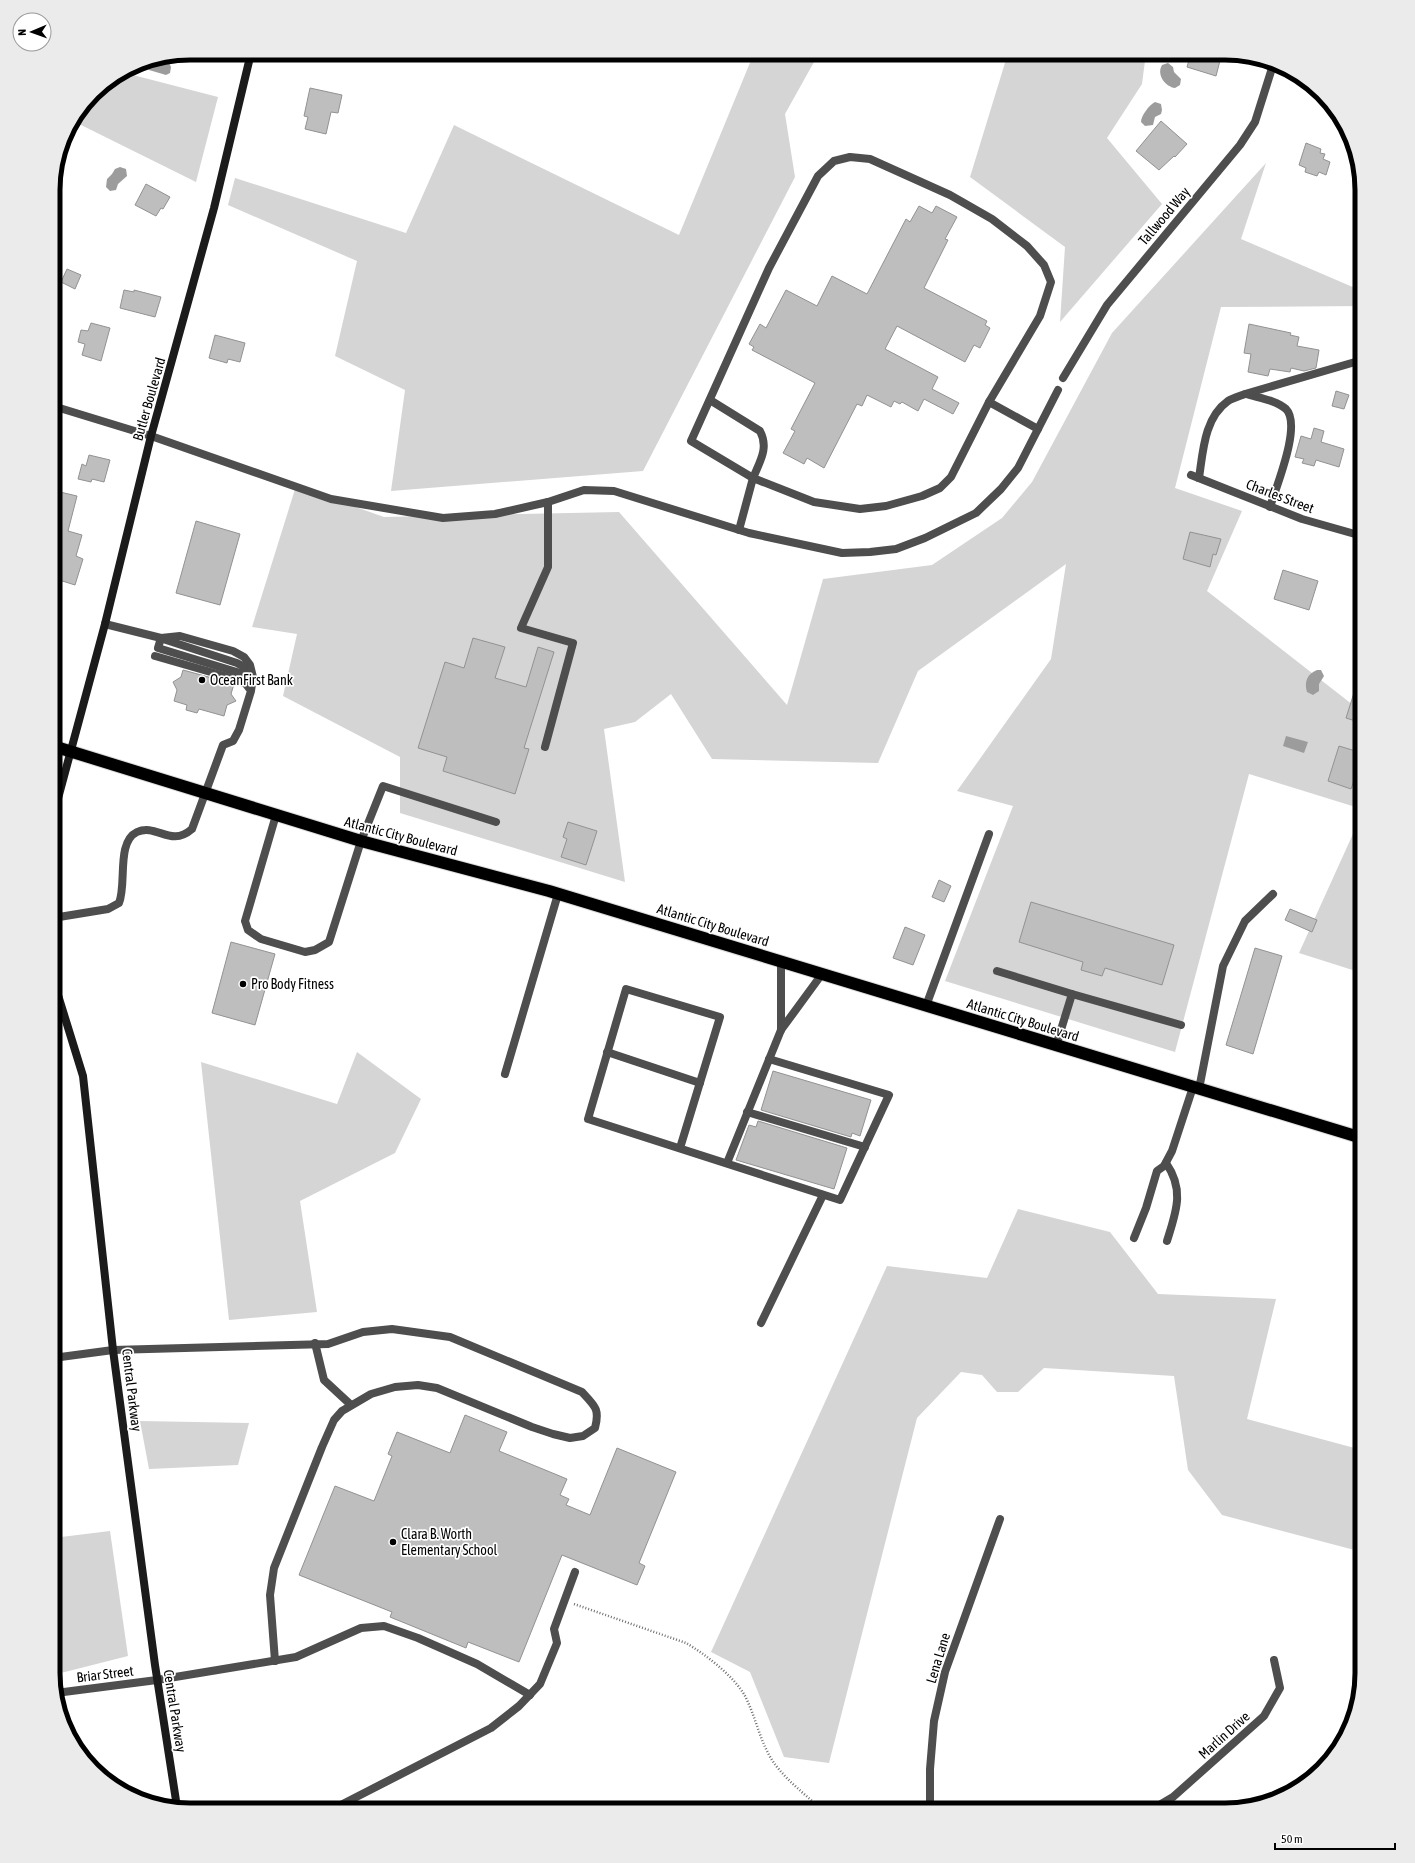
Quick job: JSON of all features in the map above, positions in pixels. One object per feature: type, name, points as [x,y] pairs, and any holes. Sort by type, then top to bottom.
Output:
[{"type":"highway","name":"Atlantic City Boulevard","points":[[60,748],[361,841],[558,894],[1355,1136]]},
{"type":"main road","name":"Butler Boulevard","points":[[71,751],[105,624],[151,436],[214,208],[249,60]]},
{"type":"main road","points":[[60,791],[71,751]]},
{"type":"main road","name":"Central Parkway","points":[[60,1002],[83,1076],[113,1350],[157,1680],[176,1802]]},
{"type":"street","name":"Tallwood Way","points":[[1063,378],[1107,305],[1247,134],[1255,122],[1272,69]]},
{"type":"street","points":[[850,157],[870,158],[950,195],[992,219],[1027,246],[1044,265],[1051,282],[1040,316],[989,402],[951,477],[940,488],[922,496],[886,506],[860,509],[814,502],[753,478],[691,441],[710,400],[769,268],[818,176],[834,161],[850,157]]},
{"type":"street","points":[[1199,478],[1206,435],[1215,413],[1228,401],[1245,394],[1355,362]]},
{"type":"street","points":[[60,408],[151,436],[331,499],[443,518],[495,514],[548,502],[584,490],[614,490],[740,530],[842,553],[896,549],[925,538],[976,513],[1001,489],[1018,468],[1058,390]]},
{"type":"street","points":[[1245,394],[1278,404],[1287,410],[1292,420],[1291,440],[1270,507]]},
{"type":"street","points":[[710,400],[760,431],[764,439],[764,449],[753,478],[740,530]]},
{"type":"street","points":[[989,402],[1038,429]]},
{"type":"street","name":"Charles Street","points":[[1191,475],[1302,519],[1355,534]]},
{"type":"street","points":[[545,747],[573,643],[521,628],[548,567],[548,502]]},
{"type":"street","points":[[60,917],[108,909],[119,903],[123,894],[125,847],[130,838],[138,832],[148,830],[175,837],[185,835],[192,829],[223,745],[233,741],[239,730],[251,691],[253,677],[250,665],[244,657],[233,650],[180,636],[161,638],[105,624]]},
{"type":"street","points":[[161,638],[157,652],[240,673],[248,680],[251,691]]},
{"type":"street","points":[[276,815],[245,921],[248,930],[261,939],[306,952],[315,950],[329,942],[361,841],[383,786],[496,822]]},
{"type":"street","points":[[926,1006],[989,834]]},
{"type":"street","points":[[505,1074],[558,894]]},
{"type":"street","points":[[1134,1238],[1146,1208],[1157,1171],[1166,1163],[1172,1151],[1196,1088],[1223,966],[1245,921],[1273,894]]},
{"type":"street","points":[[781,962],[781,1030]]},
{"type":"street","points":[[997,971],[1181,1026]]},
{"type":"street","points":[[727,1163],[781,1030],[822,974]]},
{"type":"street","points":[[680,1148],[720,1017],[626,989],[588,1119],[840,1200],[889,1095],[769,1059]]},
{"type":"street","points":[[1056,1046],[1072,994]]},
{"type":"street","points":[[607,1052],[700,1083]]},
{"type":"street","points":[[747,1112],[865,1147]]},
{"type":"street","points":[[1166,1163],[1174,1174],[1178,1194],[1176,1214],[1167,1241]]},
{"type":"street","points":[[761,1324],[823,1194]]},
{"type":"street","points":[[60,1357],[113,1350],[315,1343],[328,1344],[363,1332],[392,1329],[450,1337],[582,1392],[593,1404],[599,1415],[595,1428],[583,1436],[570,1438],[532,1427],[437,1388],[418,1385],[395,1387],[371,1394],[342,1411],[334,1420],[322,1447],[274,1568],[270,1595],[275,1661]]},
{"type":"street","points":[[315,1343],[324,1380],[351,1405]]},
{"type":"street","name":"Lena Lane","points":[[930,1803],[930,1769],[934,1721],[946,1672],[1000,1519]]},
{"type":"street","points":[[345,1803],[491,1728],[519,1706],[530,1695],[540,1684],[557,1643],[554,1629],[575,1572]]},
{"type":"street","name":"Briar Street","points":[[61,1692],[157,1680],[296,1657],[361,1628],[384,1626],[418,1638],[477,1664],[530,1695]]},
{"type":"street","name":"Marlin Drive","points":[[1163,1803],[1173,1797],[1264,1716],[1280,1688],[1274,1660]]},
{"type":"path","points":[[564,1600],[686,1643],[701,1652],[732,1680],[745,1695],[756,1725],[774,1763],[815,1803]]},
{"type":"shaded area","points":[[751,60],[815,60],[785,114],[795,177],[643,471],[391,491],[405,390],[335,356],[357,261],[228,205],[235,178],[406,233],[454,125],[679,235]]},
{"type":"shaded area","points":[[1006,60],[1145,60],[1142,84],[1107,138],[1162,204],[1060,322],[1065,247],[970,177]]},
{"type":"shaded area","points":[[164,62],[169,63],[171,67],[170,73],[166,75],[149,70],[147,67]]},
{"type":"shaded area","points":[[1168,63],[1173,67],[1174,72],[1181,79],[1180,85],[1175,88],[1165,83],[1160,73],[1162,65]]},
{"type":"shaded area","points":[[134,73],[133,75],[218,97],[196,182],[78,124],[104,92],[125,77]]},
{"type":"shaded area","points":[[1155,102],[1161,104],[1161,114],[1155,117],[1153,125],[1145,126],[1141,122],[1142,117],[1148,108]]},
{"type":"shaded area","points":[[1266,163],[1241,239],[1355,288],[1355,306],[1221,307],[1175,488],[1242,511],[1207,591],[1355,707],[1355,807],[1249,774],[1175,1052],[945,981],[1013,806],[957,791],[1051,659],[1066,564],[918,671],[878,763],[712,759],[671,694],[635,722],[604,729],[625,882],[400,813],[400,757],[283,696],[297,634],[252,627],[296,486],[384,517],[619,512],[787,705],[823,579],[932,565],[1002,518],[1032,482],[1112,333]]},
{"type":"shaded area","points":[[120,167],[126,169],[127,176],[118,184],[116,190],[110,191],[106,187],[107,179],[115,169]]},
{"type":"shaded area","points":[[1317,670],[1321,670],[1324,676],[1319,684],[1319,691],[1313,695],[1307,692],[1306,682],[1309,676]]},
{"type":"shaded area","points":[[1286,736],[1308,742],[1304,753],[1283,746]]},
{"type":"shaded area","points":[[1355,829],[1355,971],[1299,953]]},
{"type":"shaded area","points":[[357,1052],[421,1099],[395,1153],[300,1201],[317,1312],[229,1320],[201,1062],[337,1104]]},
{"type":"shaded area","points":[[1018,1209],[1110,1232],[1158,1294],[1276,1299],[1247,1419],[1355,1448],[1355,1550],[1222,1515],[1188,1470],[1174,1376],[1044,1368],[1018,1392],[997,1392],[982,1375],[961,1372],[917,1418],[829,1763],[784,1757],[750,1672],[711,1652],[887,1266],[987,1278]]},
{"type":"shaded area","points":[[140,1421],[249,1423],[238,1465],[149,1469]]},
{"type":"shaded area","points":[[110,1531],[128,1656],[60,1673],[60,1537]]},
{"type":"building","points":[[1189,60],[1220,60],[1216,76],[1187,67]]},
{"type":"building","points":[[310,88],[342,95],[338,113],[331,112],[326,134],[305,129],[308,117],[304,116]]},
{"type":"building","points":[[1161,121],[1187,144],[1175,157],[1174,156],[1159,170],[1136,151]]},
{"type":"building","points":[[1306,143],[1321,149],[1320,153],[1325,154],[1323,159],[1330,162],[1326,175],[1319,172],[1317,176],[1305,172],[1306,168],[1299,165]]},
{"type":"building","points":[[146,184],[170,197],[163,209],[161,208],[156,216],[135,205]]},
{"type":"building","points":[[919,206],[932,213],[936,206],[957,217],[945,239],[948,240],[924,288],[987,321],[985,325],[990,328],[980,348],[974,345],[965,362],[897,326],[885,349],[938,377],[932,389],[959,403],[953,414],[924,399],[918,411],[902,402],[900,404],[894,401],[891,407],[867,395],[862,406],[857,404],[824,468],[807,458],[804,464],[783,453],[795,431],[791,429],[815,383],[752,350],[754,347],[749,344],[760,324],[766,328],[786,290],[817,306],[832,276],[867,294],[906,219],[910,222]]},
{"type":"building","points":[[67,269],[81,275],[75,289],[61,282]]},
{"type":"building","points":[[124,290],[134,292],[134,290],[161,297],[155,317],[120,308]]},
{"type":"building","points":[[91,323],[110,328],[101,361],[82,355],[85,344],[78,342],[81,330],[88,331]]},
{"type":"building","points":[[1249,324],[1291,333],[1290,335],[1299,337],[1297,346],[1319,350],[1316,368],[1304,371],[1291,368],[1290,372],[1270,369],[1268,376],[1248,372],[1251,354],[1244,353]]},
{"type":"building","points":[[215,335],[245,343],[240,362],[228,359],[227,363],[209,358]]},
{"type":"building","points":[[1336,391],[1349,395],[1344,409],[1332,406]]},
{"type":"building","points":[[1314,428],[1324,431],[1321,442],[1344,449],[1339,467],[1316,460],[1314,466],[1302,463],[1304,459],[1295,457],[1301,436],[1311,439]]},
{"type":"building","points":[[89,455],[110,460],[104,482],[92,479],[91,482],[78,479],[82,464],[86,466]]},
{"type":"building","points":[[60,492],[77,496],[68,531],[82,535],[76,556],[83,559],[75,585],[60,580]]},
{"type":"building","points":[[196,521],[240,534],[220,605],[176,593]]},
{"type":"building","points":[[1190,532],[1221,539],[1216,555],[1213,554],[1210,567],[1183,559]]},
{"type":"building","points":[[1283,570],[1318,581],[1309,610],[1274,599]]},
{"type":"building","points":[[473,638],[505,647],[495,678],[526,687],[538,647],[554,652],[524,748],[529,749],[515,794],[443,771],[447,757],[418,748],[445,662],[464,668]]},
{"type":"building","name":"OceanFirst Bank","points":[[183,670],[234,684],[231,694],[236,701],[227,705],[224,716],[199,709],[197,713],[186,710],[187,705],[174,701],[177,690],[173,682],[181,677]]},
{"type":"building","points":[[1355,690],[1355,721],[1346,718]]},
{"type":"building","points":[[1339,746],[1355,751],[1355,778],[1351,789],[1328,781]]},
{"type":"building","points":[[568,822],[597,831],[586,865],[561,857],[567,839],[563,837]]},
{"type":"building","points":[[939,880],[951,886],[944,902],[932,897]]},
{"type":"building","points":[[1031,902],[1174,945],[1162,985],[1105,968],[1102,976],[1081,970],[1083,962],[1019,942]]},
{"type":"building","points":[[1290,909],[1317,920],[1312,932],[1285,920]]},
{"type":"building","points":[[905,927],[925,935],[913,965],[893,958]]},
{"type":"building","name":"Pro Body Fitness","points":[[231,942],[275,954],[255,1025],[212,1013]]},
{"type":"building","points":[[1255,948],[1282,956],[1253,1054],[1226,1045]]},
{"type":"building","points":[[773,1071],[871,1100],[860,1136],[852,1133],[851,1137],[761,1110]]},
{"type":"building","points":[[758,1121],[847,1148],[834,1189],[736,1160],[749,1125],[756,1127]]},
{"type":"building","name":"Clara B. Worth Elementary School","points":[[465,1415],[507,1432],[499,1451],[567,1479],[560,1495],[569,1499],[566,1505],[590,1515],[617,1448],[676,1472],[639,1563],[645,1566],[637,1585],[562,1555],[519,1662],[468,1642],[466,1648],[390,1617],[392,1612],[299,1575],[335,1486],[374,1501],[392,1456],[388,1454],[397,1432],[450,1453]]},
{"type":"place","name":"OceanFirst Bank","points":[[202,680]]},
{"type":"place","name":"Pro Body Fitness","points":[[243,984]]},
{"type":"place","name":"Clara B. Worth Elementary School","points":[[393,1542]]}]
